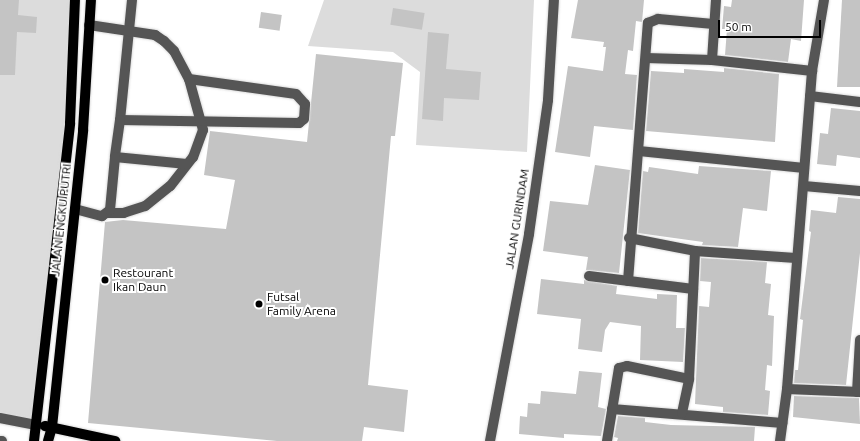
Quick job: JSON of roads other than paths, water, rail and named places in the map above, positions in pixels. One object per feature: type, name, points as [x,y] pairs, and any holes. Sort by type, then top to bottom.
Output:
[{"type":"main road","name":"JALAN ENGKU PUTRI","points":[[34,441],[70,123],[75,0]]},
{"type":"main road","name":"JALAN ENGKU PUTRI","points":[[48,441],[52,427],[83,130],[91,0]]},
{"type":"main road","points":[[37,425],[115,441]]},
{"type":"street","points":[[75,209],[102,216],[111,207],[115,157],[130,32],[132,0]]},
{"type":"street","name":"JALAN GURINDAM","points":[[490,441],[529,234],[548,100],[554,0]]},
{"type":"street","points":[[712,60],[716,0]]},
{"type":"street","points":[[780,441],[787,389],[796,258],[804,186],[804,168],[812,71],[824,0]]},
{"type":"street","points":[[628,281],[630,238],[648,23],[658,19],[714,24]]},
{"type":"street","points":[[89,25],[155,35],[164,41],[174,51],[189,79],[203,130],[198,149],[170,186],[145,206],[124,213],[107,212]]},
{"type":"street","points":[[646,58],[712,60],[812,71]]},
{"type":"street","points":[[120,120],[299,123],[304,119],[306,111],[305,104],[296,94],[189,79]]},
{"type":"street","points":[[810,96],[860,102]]},
{"type":"street","points":[[638,151],[804,168]]},
{"type":"street","points":[[115,157],[187,164]]},
{"type":"street","points":[[804,186],[860,191]]},
{"type":"street","points":[[630,238],[695,251],[796,258]]},
{"type":"street","points":[[682,413],[689,379],[695,251]]},
{"type":"street","points":[[589,276],[693,289]]},
{"type":"street","points":[[787,389],[858,392],[860,340]]},
{"type":"street","points":[[608,441],[616,372],[623,367],[689,379]]},
{"type":"street","points":[[612,409],[682,413],[782,423]]},
{"type":"street","points":[[0,418],[37,425]]},
{"type":"place","name":"Restourant Ikan Daun","points":[[105,280]]},
{"type":"place","name":"Futsal Family Arena","points":[[259,304]]}]
